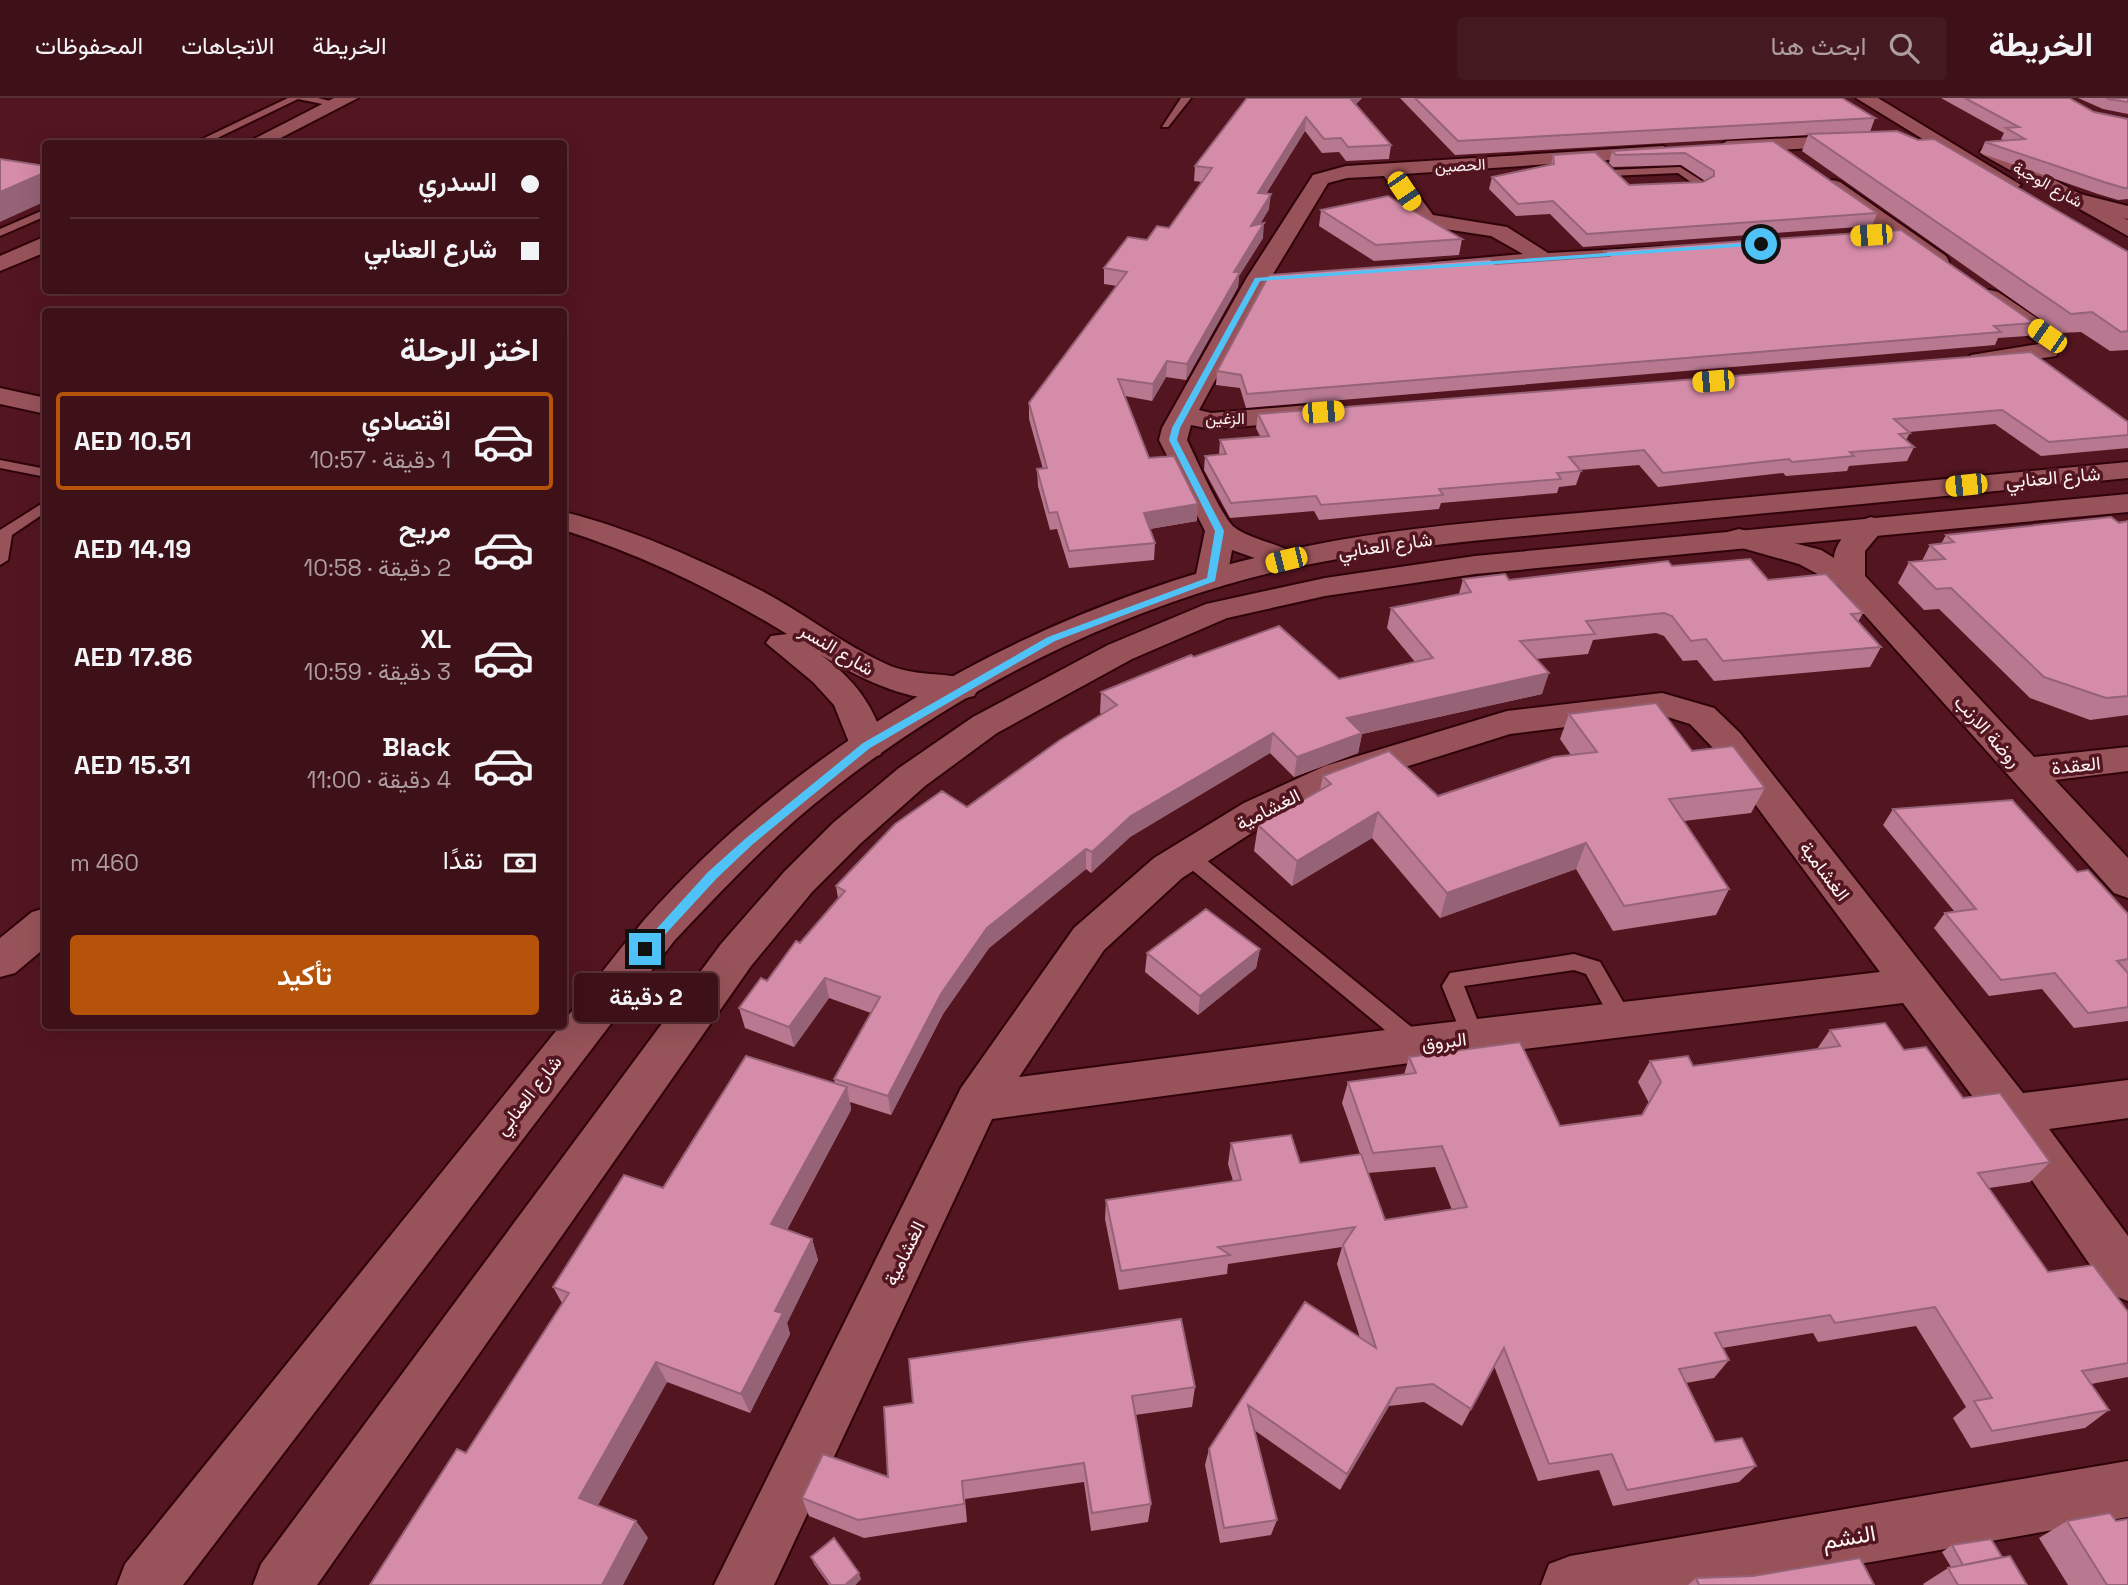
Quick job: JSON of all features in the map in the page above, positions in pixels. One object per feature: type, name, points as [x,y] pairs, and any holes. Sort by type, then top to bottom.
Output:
[{"type":"street","name":"شارع الوجبة","points":[[1865,98],[2025,194]]},
{"type":"street","name":"شارع الوجبة","points":[[1895,98],[2128,229]]},
{"type":"street","points":[[261,140],[343,101]]},
{"type":"street","name":"الحصين","points":[[1220,531],[1173,440],[1176,428],[1258,279],[1320,179],[1346,172],[1774,144],[1878,140]]},
{"type":"street","points":[[1903,140],[1929,143],[1959,153]]},
{"type":"street","points":[[1774,144],[2047,336],[2051,345],[2047,351],[2020,356],[1951,362]]},
{"type":"street","points":[[1389,169],[1426,220],[1501,230],[1520,239],[1543,260]]},
{"type":"street","points":[[2076,199],[2128,213]]},
{"type":"street","points":[[2053,211],[2083,220],[2128,246]]},
{"type":"street","points":[[1871,235],[1898,233]]},
{"type":"street","points":[[0,264],[42,245]]},
{"type":"street","points":[[1421,268],[1679,250]]},
{"type":"street","points":[[1258,279],[1285,277]]},
{"type":"street","points":[[0,396],[42,405]]},
{"type":"street","name":"الزغين","points":[[1185,415],[1211,421],[1337,411]]},
{"type":"street","name":"شارع العنابي","points":[[146,1585],[660,930],[712,875],[767,825],[867,746],[962,688],[1052,639],[1211,579],[1286,560],[1398,541],[1507,529],[2128,470]]},
{"type":"street","points":[[1995,516],[2020,503],[2128,492]]},
{"type":"street","name":"شارع العنابي","points":[[282,1585],[736,955],[798,882],[847,833],[932,762],[985,725],[1120,652],[1217,611],[1325,587],[1475,565],[2128,503]]},
{"type":"street","name":"شارع النسر","points":[[567,522],[628,541],[765,605],[874,672],[915,685],[962,688]]},
{"type":"street","points":[[1849,578],[1850,549],[1871,526]]},
{"type":"street","points":[[1211,579],[1220,531],[1251,549],[1286,560]]},
{"type":"street","name":"روضة الارنب","points":[[1739,538],[1810,557],[1849,578],[2128,883]]},
{"type":"street","name":"شارع النسر","points":[[720,585],[746,615],[831,678],[857,709],[867,746]]},
{"type":"street","name":"الغشامية","points":[[743,1585],[978,1102],[1089,939],[1187,855],[1257,812],[1338,775],[1436,742],[1507,723],[1662,704],[1702,716],[1727,741],[2012,1114],[2128,1277]]},
{"type":"street","name":"العقدة","points":[[2023,771],[2128,759]]},
{"type":"street","points":[[0,961],[42,926]]},
{"type":"street","name":"البروق","points":[[978,1102],[1417,1044],[1911,985]]},
{"type":"street","points":[[2012,1114],[2128,1099]]},
{"type":"street","name":"النشم","points":[[1570,1585],[2128,1489]]},
{"type":"lane","points":[[204,140],[295,98]]},
{"type":"lane","points":[[302,98],[343,101]]},
{"type":"lane","points":[[1165,125],[1186,98]]},
{"type":"lane","points":[[1593,157],[1618,183]]},
{"type":"lane","points":[[1609,173],[1680,170],[1703,186],[1672,191]]},
{"type":"lane","points":[[0,233],[42,214]]},
{"type":"lane","points":[[0,464],[42,472]]},
{"type":"lane","points":[[0,559],[2,533],[42,508]]},
{"type":"lane","points":[[1187,855],[1417,1044]]},
{"type":"lane","points":[[1473,1037],[1455,994],[1453,986],[1457,979],[1574,962],[1593,968],[1622,1019]]},
{"type":"building","points":[[1247,98],[1350,98],[1391,145],[1348,147],[1341,138],[1324,139],[1306,117],[1258,193],[1271,194],[1251,226],[1264,223],[1234,272],[1240,272],[1187,364],[1167,361],[1153,384],[1118,379],[1149,458],[1174,456],[1198,504],[1144,513],[1155,543],[1069,551],[1057,512],[1049,513],[1037,469],[1047,468],[1029,403],[1127,272],[1104,268],[1128,237],[1147,240],[1157,226],[1169,228],[1212,168],[1195,166]]},
{"type":"building","points":[[1415,98],[1842,98],[1875,118],[1458,141]]},
{"type":"building","points":[[1965,98],[2069,98],[2094,112],[2128,119],[2128,188],[1985,142],[2025,139],[2006,128],[2019,127]]},
{"type":"building","points":[[2128,98],[2128,102],[2108,99]]},
{"type":"building","points":[[1897,131],[1918,140],[1934,139],[2128,252],[2128,331],[2121,332],[2092,312],[2071,314],[1808,134]]},
{"type":"building","points":[[1773,141],[1877,213],[1587,234],[1553,201],[1518,204],[1492,177],[1554,164],[1553,155],[1595,152],[1629,185],[1703,182],[1714,176],[1714,171],[1685,153],[1616,155],[1612,151]]},
{"type":"building","points":[[0,159],[42,165],[42,174],[0,192]]},
{"type":"building","points":[[1388,196],[1462,239],[1376,245],[1321,210]]},
{"type":"building","points":[[1901,230],[2034,323],[1994,326],[2001,332],[1247,394],[1241,375],[1217,371],[1269,275],[1490,259],[1495,264],[1609,256],[1604,251]]},
{"type":"building","points":[[2031,352],[2128,422],[2128,435],[2049,442],[2002,410],[1894,419],[1910,433],[1899,434],[1914,447],[1850,452],[1854,456],[1792,462],[1789,459],[1663,473],[1644,450],[1569,457],[1581,471],[1557,473],[1561,479],[1439,489],[1443,495],[1321,505],[1316,496],[1231,503],[1205,456],[1226,454],[1220,440],[1269,436],[1258,414]]},
{"type":"building","points":[[2111,517],[2119,523],[2128,521],[2128,696],[2106,698],[2044,677],[1951,588],[1936,589],[1909,562],[1945,559],[1930,545],[1954,542],[1946,535]]},
{"type":"building","points":[[1750,559],[1768,580],[1826,574],[1863,613],[1851,614],[1881,647],[1723,661],[1706,639],[1691,641],[1672,616],[1664,613],[1586,621],[1595,634],[1520,641],[1549,673],[1347,718],[1362,733],[1297,757],[1273,733],[1131,816],[1092,852],[1086,849],[987,928],[941,994],[888,1096],[834,1079],[880,997],[825,978],[789,1027],[739,1008],[761,978],[767,981],[796,941],[800,943],[845,891],[836,886],[895,824],[942,791],[967,807],[1060,740],[1117,705],[1101,692],[1191,655],[1194,657],[1279,626],[1339,679],[1433,658],[1391,608],[1471,592],[1463,579],[1505,574],[1509,580],[1668,561],[1672,566]]},
{"type":"building","points":[[1656,703],[1692,751],[1733,746],[1765,788],[1669,799],[1729,889],[1624,906],[1586,843],[1447,893],[1378,812],[1297,861],[1258,825],[1331,784],[1323,776],[1389,751],[1438,796],[1554,757],[1597,752],[1569,714]]},
{"type":"building","points":[[2012,800],[2077,872],[2088,870],[2128,914],[2128,959],[2117,961],[2128,973],[2128,1007],[2088,1013],[2055,973],[2001,980],[1945,913],[1976,909],[1893,809]]},
{"type":"building","points":[[1206,909],[1260,949],[1200,996],[1147,953]]},
{"type":"building","points":[[1885,1023],[1904,1050],[1926,1047],[1963,1098],[2000,1093],[2050,1162],[1978,1173],[2048,1272],[2093,1265],[2128,1312],[2128,1363],[2082,1371],[2109,1410],[1992,1431],[1974,1401],[1992,1398],[1935,1307],[1835,1323],[1830,1315],[1715,1333],[1729,1360],[1679,1369],[1715,1442],[1742,1438],[1756,1466],[1627,1490],[1612,1454],[1549,1464],[1504,1348],[1471,1409],[1433,1384],[1397,1388],[1347,1474],[1248,1405],[1277,1520],[1224,1528],[1209,1449],[1305,1302],[1376,1348],[1343,1245],[1355,1227],[1218,1247],[1230,1255],[1121,1271],[1106,1200],[1241,1180],[1231,1143],[1291,1135],[1300,1163],[1361,1154],[1385,1220],[1467,1207],[1442,1146],[1373,1153],[1348,1082],[1416,1073],[1409,1057],[1520,1042],[1560,1126],[1642,1115],[1661,1082],[1650,1061],[1688,1056],[1693,1066],[1840,1046],[1830,1030]]},
{"type":"building","points":[[746,1056],[847,1087],[771,1224],[812,1239],[775,1311],[783,1313],[741,1394],[656,1362],[579,1498],[636,1521],[602,1585],[370,1585],[457,1449],[466,1453],[569,1293],[553,1287],[624,1175],[663,1188]]},
{"type":"building","points":[[1181,1319],[1195,1387],[1132,1396],[1151,1504],[1092,1513],[1084,1463],[962,1481],[964,1504],[858,1520],[802,1498],[823,1454],[888,1477],[884,1407],[913,1403],[909,1359]]},
{"type":"building","points":[[2110,1513],[2116,1521],[2128,1519],[2128,1585],[2107,1585],[2067,1521]]},
{"type":"building","points":[[834,1538],[859,1573],[845,1585],[831,1585],[811,1557]]},
{"type":"building","points":[[1991,1539],[2002,1557],[1963,1565],[1952,1545]]},
{"type":"building","points":[[2010,1556],[2027,1585],[1958,1585],[1948,1568]]},
{"type":"building","points":[[1860,1558],[1874,1585],[1699,1585],[1696,1578],[1753,1576]]},
{"type":"route","points":[[645,949],[712,875],[767,825],[867,746],[962,688],[1052,639],[1211,579],[1220,531],[1173,440],[1176,428],[1258,279],[1761,244]]}]
